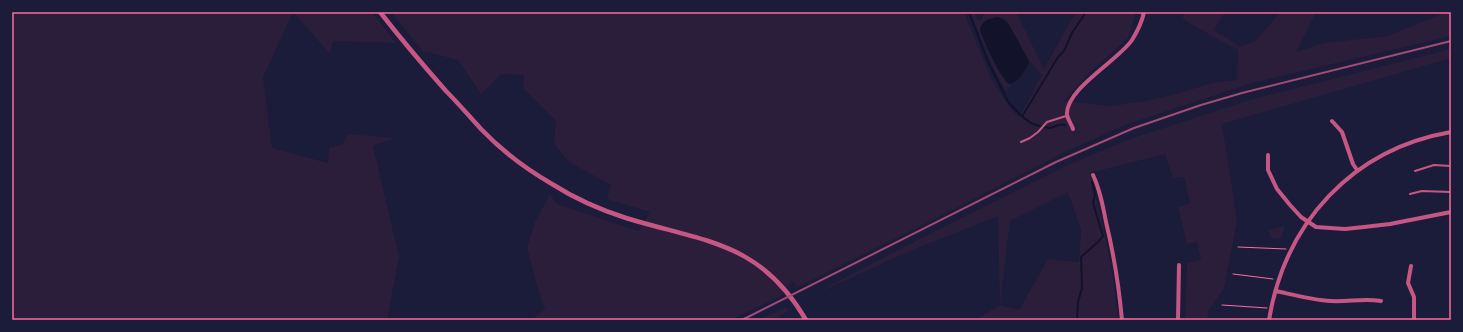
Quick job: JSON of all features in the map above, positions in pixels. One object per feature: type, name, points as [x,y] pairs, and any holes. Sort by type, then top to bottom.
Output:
[{"type":"street","points":[[380,12],[421,63],[481,129],[525,167],[552,185],[609,212],[716,243],[737,252],[756,263],[781,284],[806,320]]},
{"type":"street","points":[[1073,130],[1067,116],[1069,106],[1077,92],[1132,41],[1144,12]]},
{"type":"street","points":[[1332,121],[1342,132],[1353,164],[1357,170]]},
{"type":"street","points":[[1269,320],[1276,291],[1291,250],[1307,222],[1334,189],[1357,170],[1392,150],[1413,141],[1451,132]]},
{"type":"street","points":[[1268,155],[1268,170],[1278,189],[1290,205],[1307,222],[1316,227],[1345,229],[1390,224],[1451,212]]},
{"type":"street","points":[[1093,174],[1099,186],[1119,288],[1122,320]]},
{"type":"street","points":[[1178,320],[1179,265]]},
{"type":"street","points":[[1411,266],[1408,283],[1414,297],[1414,320]]},
{"type":"street","points":[[1276,291],[1300,297],[1331,301],[1370,299],[1380,301]]},
{"type":"lane","points":[[1021,142],[1038,132],[1047,122],[1067,116]]},
{"type":"lane","points":[[1415,171],[1434,165],[1451,166]]},
{"type":"lane","points":[[1410,194],[1422,191],[1451,192]]},
{"type":"path","points":[[1238,247],[1291,250]]},
{"type":"path","points":[[1233,274],[1280,280]]},
{"type":"path","points":[[1222,305],[1272,308]]},
{"type":"shaded area","points":[[12,12],[293,12],[263,77],[272,148],[328,163],[329,148],[343,144],[348,134],[393,138],[373,146],[399,257],[387,320],[12,320]]},
{"type":"shaded area","points":[[293,12],[372,12],[396,43],[333,41],[330,54]]},
{"type":"shaded area","points":[[964,12],[990,76],[1009,107],[1019,117],[1042,75],[1029,61],[1008,23],[1003,19],[980,30],[1001,74],[1009,84],[1012,83],[1006,92],[993,67],[970,12],[974,12],[978,20],[982,19],[985,12],[1016,12],[1044,69],[1071,20],[1078,12],[1136,12],[1128,38],[1090,72],[1064,101],[1112,106],[1172,95],[1216,82],[1237,80],[1238,50],[1182,19],[1186,12],[1225,12],[1214,30],[1241,47],[1255,41],[1281,12],[1316,12],[1296,52],[1324,43],[1387,36],[1446,12],[1451,12],[1451,36],[1252,83],[1125,125],[1065,152],[798,287],[792,281],[781,296],[730,320],[531,320],[545,309],[536,283],[527,247],[535,222],[550,194],[557,204],[639,231],[650,212],[607,199],[611,185],[569,162],[554,144],[556,121],[523,88],[524,75],[501,74],[481,94],[458,60],[428,52],[424,53],[392,13]]},
{"type":"shaded area","points":[[998,17],[1008,23],[1029,61],[1022,75],[1016,81],[1009,84],[997,67],[980,30],[984,22]]},
{"type":"shaded area","points":[[1451,49],[1451,58],[1222,124],[1237,220],[1224,289],[1209,309],[1207,320],[1185,320],[1187,263],[1201,260],[1197,242],[1187,244],[1178,207],[1190,203],[1184,177],[1173,178],[1165,154],[1090,173],[1111,264],[1118,320],[975,320],[1000,305],[998,216],[917,248],[808,297],[943,227],[1070,164],[1130,139],[1253,99]],"holes":[[[1068,192],[1081,230],[1079,262],[1048,259],[1019,310],[1000,305],[1010,221]]]},
{"type":"shaded area","points":[[1285,226],[1281,238],[1272,239],[1268,230]]},
{"type":"shaded area","points":[[787,307],[788,311],[773,320],[758,320]]},
{"type":"waterway","points":[[969,12],[988,62],[1005,96],[1015,110],[1035,125],[1050,128],[1065,125]]},
{"type":"waterway","points":[[1023,115],[1058,57],[1064,51],[1072,33],[1086,12]]},
{"type":"waterway","points":[[1077,320],[1078,302],[1082,288],[1081,257],[1103,236],[1093,203],[1095,195],[1092,182]]},
{"type":"railway","points":[[742,320],[1056,162],[1134,128],[1201,105],[1242,93],[1451,41]]}]
